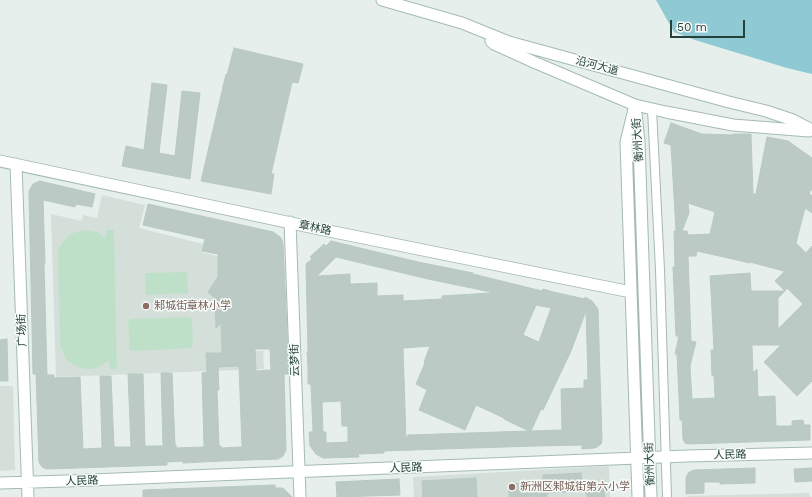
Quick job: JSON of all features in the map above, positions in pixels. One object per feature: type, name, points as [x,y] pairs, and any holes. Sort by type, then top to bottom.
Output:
[{"type":"street","name":"沿河大道","points":[[382,0],[462,23],[509,42],[766,111],[793,120],[812,131]]},
{"type":"street","points":[[479,30],[494,44],[635,105],[734,125],[812,131]]},
{"type":"street","name":"衡州大街","points":[[635,105],[626,142],[638,497]]},
{"type":"street","name":"衡州大街","points":[[635,105],[639,141],[651,497]]},
{"type":"street","points":[[652,109],[660,270],[667,497]]},
{"type":"street","name":"章林路","points":[[0,160],[290,222],[632,292]]},
{"type":"street","name":"广场街","points":[[16,164],[28,497]]},
{"type":"street","name":"云梦街","points":[[290,222],[300,497]]},
{"type":"street","name":"人民路","points":[[0,483],[637,458],[812,453]]},
{"type":"shaded area","name":"邾城街章林小学","points":[[102,195],[145,205],[139,228],[203,244],[201,252],[237,261],[241,351],[263,351],[264,369],[56,377],[51,214],[82,221],[83,215],[97,218]]},
{"type":"shaded area","points":[[0,386],[13,386],[15,470],[0,471]]},
{"type":"shaded area","name":"新洲区邾城街第六小学","points":[[609,466],[610,497],[414,497],[413,477]]},
{"type":"shaded area","points":[[809,493],[810,497],[687,497],[687,496]]},
{"type":"green space","points":[[85,230],[97,232],[106,239],[106,230],[114,230],[117,369],[110,369],[109,360],[96,368],[80,368],[67,360],[60,345],[58,252],[60,246],[68,236]]},
{"type":"green space","points":[[187,272],[188,293],[146,295],[145,273]]},
{"type":"green space","points":[[188,317],[192,319],[193,345],[190,348],[130,350],[128,322],[131,319]]},
{"type":"water","points":[[656,0],[812,0],[812,74],[787,68],[695,40],[674,32]]},
{"type":"building","points":[[234,48],[303,64],[298,83],[292,82],[271,174],[274,174],[271,194],[201,181],[226,74],[227,75]]},
{"type":"building","points":[[152,83],[167,85],[159,153],[175,156],[182,91],[200,93],[190,179],[122,166],[126,146],[144,150]]},
{"type":"building","points":[[671,123],[702,134],[751,134],[753,194],[756,194],[767,137],[788,141],[812,158],[812,189],[809,193],[812,196],[812,213],[805,208],[796,243],[806,253],[812,246],[812,381],[797,396],[764,362],[781,345],[752,345],[753,373],[757,369],[758,397],[775,396],[776,426],[792,426],[792,421],[803,420],[804,425],[810,425],[810,440],[689,444],[685,443],[683,439],[682,420],[680,420],[677,354],[675,354],[679,336],[676,336],[673,267],[675,267],[674,231],[676,231],[671,145],[664,143]],"holes":[[[688,203],[715,212],[710,234],[688,235],[687,231],[682,231],[689,213]],[[697,251],[784,271],[775,281],[785,291],[751,291],[750,273],[710,276],[714,350],[711,350],[712,376],[714,375],[715,398],[692,399],[690,366],[696,342],[691,341],[688,256],[696,256]],[[787,288],[803,304],[778,329],[778,298]]]},
{"type":"building","points":[[40,181],[95,194],[92,207],[76,204],[75,207],[43,200],[47,375],[54,375],[54,378],[80,377],[83,449],[102,448],[100,376],[111,376],[114,447],[131,447],[128,374],[143,374],[145,446],[163,446],[161,373],[172,373],[176,448],[204,447],[202,373],[207,372],[206,353],[222,353],[221,323],[216,328],[215,298],[208,292],[218,277],[218,254],[202,251],[205,239],[143,225],[148,204],[273,232],[280,237],[283,244],[289,374],[284,374],[286,450],[283,456],[278,459],[183,463],[183,461],[167,462],[167,465],[47,469],[42,467],[39,462],[36,374],[33,374],[29,191],[33,184]],"holes":[[[255,349],[270,349],[271,370],[256,371]],[[239,366],[242,447],[221,448],[221,446],[219,446],[217,390],[219,390],[218,367]]]},
{"type":"building","points":[[331,241],[418,262],[473,273],[542,291],[543,289],[585,299],[585,297],[592,301],[598,309],[601,444],[594,448],[582,449],[582,445],[384,451],[384,453],[358,454],[359,457],[323,458],[316,454],[310,446],[309,432],[313,432],[311,384],[308,384],[306,264],[312,259],[310,257],[324,244],[326,246]],"holes":[[[336,257],[491,292],[442,296],[442,299],[403,301],[403,295],[377,296],[377,283],[350,284],[350,274],[317,276]],[[536,305],[551,308],[539,342],[523,335]],[[586,311],[588,380],[584,380],[584,388],[561,389],[562,430],[531,431],[541,409],[543,410],[571,351]],[[430,346],[416,384],[427,390],[419,410],[465,430],[476,405],[529,431],[408,435],[406,439],[403,348]],[[341,401],[342,426],[348,426],[348,442],[326,443],[326,432],[323,432],[322,402]]]},
{"type":"building","points":[[7,339],[8,381],[0,381],[0,340]]},
{"type":"building","points":[[755,468],[755,483],[720,484],[720,482],[704,482],[704,493],[686,494],[686,478],[688,473],[694,470]]},
{"type":"building","points":[[812,468],[812,481],[795,482],[794,469]]},
{"type":"building","points":[[581,473],[582,491],[547,493],[547,497],[509,497],[509,484],[543,483],[543,475]]},
{"type":"building","points":[[476,478],[477,497],[423,497],[422,481]]},
{"type":"building","points":[[399,479],[400,495],[337,497],[336,482]]},
{"type":"building","points":[[592,480],[603,488],[605,497],[588,497],[585,492]]},
{"type":"building","points":[[275,485],[275,488],[284,489],[292,497],[143,497],[143,490]]},
{"type":"place","name":"邾城街章林小学","points":[[146,306]]},
{"type":"place","name":"新洲区邾城街第六小学","points":[[512,487]]}]
